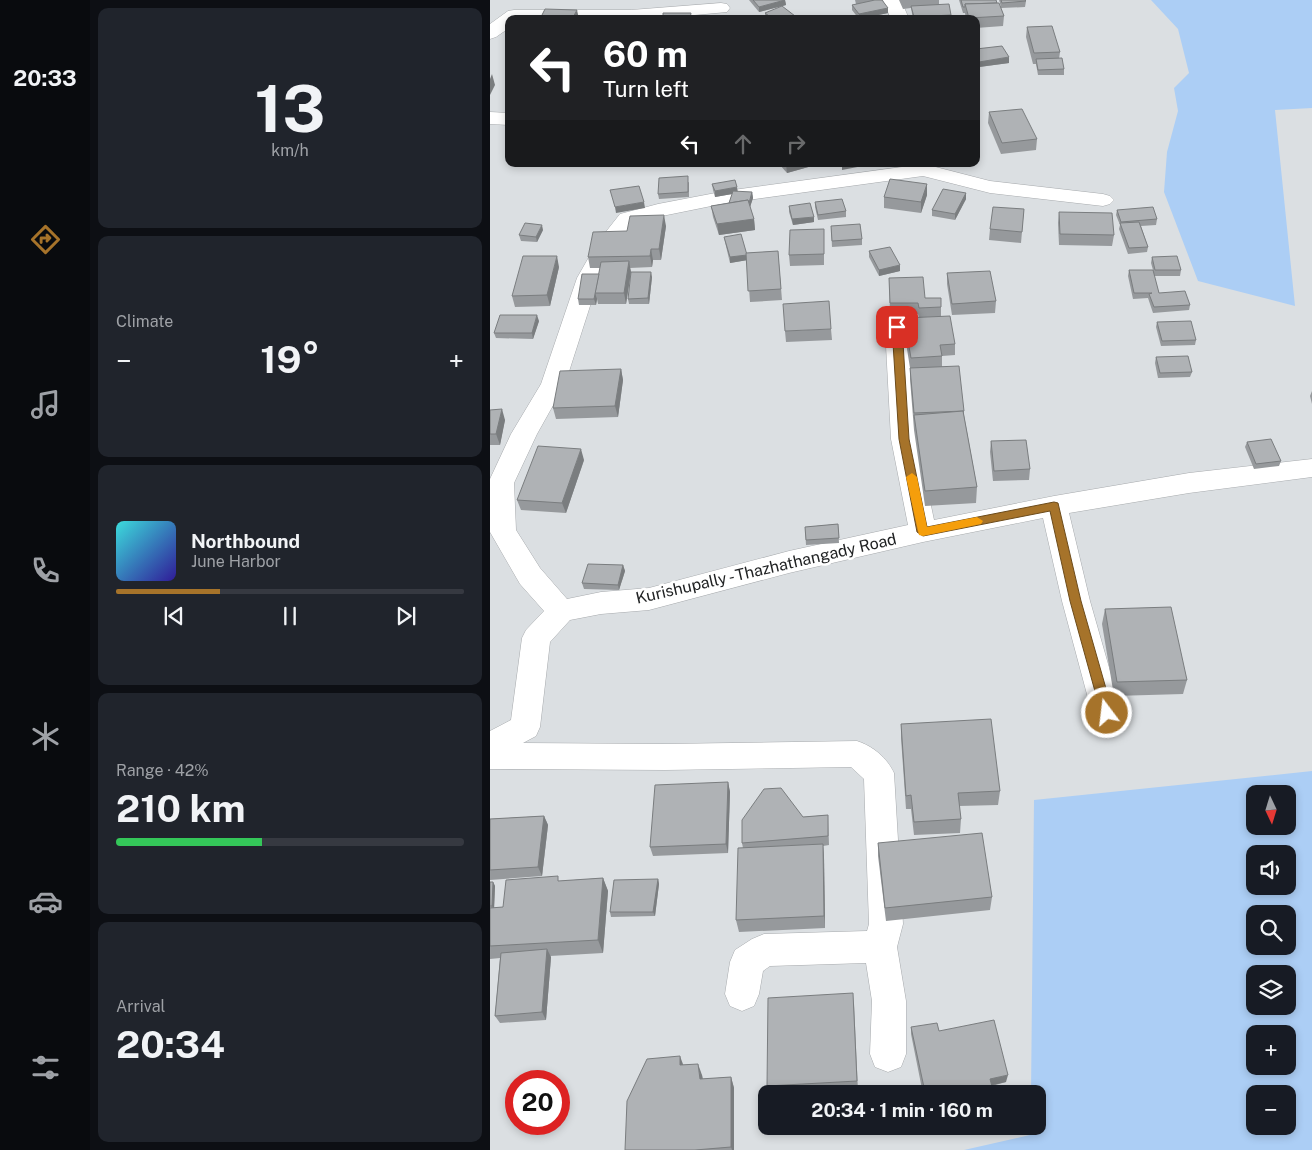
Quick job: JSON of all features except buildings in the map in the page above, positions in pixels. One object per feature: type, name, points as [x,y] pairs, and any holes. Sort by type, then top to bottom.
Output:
[{"type":"street","points":[[515,15],[535,0]]},
{"type":"street","points":[[892,0],[898,15]]},
{"type":"street","points":[[630,15],[721,8]]},
{"type":"street","points":[[490,33],[505,22]]},
{"type":"street","points":[[490,118],[505,119]]},
{"type":"street","points":[[490,746],[525,727],[536,638],[560,611],[530,576],[503,531],[501,483],[524,434],[552,384],[588,278],[605,248],[628,219],[658,210],[726,197],[934,167],[949,179],[1003,189],[1103,200]]},
{"type":"street","points":[[897,327],[904,439],[923,532]]},
{"type":"street","name":"Kurishupally - Thazhathangady Road","points":[[560,611],[601,603],[649,599],[789,562],[923,532],[1054,506],[1188,483],[1312,468]]},
{"type":"street","points":[[1054,506],[1076,601],[1107,713]]},
{"type":"street","points":[[490,756],[665,757],[857,754],[879,773],[886,924],[880,947],[889,1000],[888,1054]]},
{"type":"street","points":[[742,994],[747,962],[764,950],[880,947]]},
{"type":"shaded area","points":[[1151,0],[1312,0],[1312,108],[1275,110],[1295,306],[1198,281],[1164,192],[1167,152],[1178,111],[1174,88],[1189,73],[1178,29]]},
{"type":"shaded area","points":[[1312,771],[1312,1150],[964,1150],[1030,1135],[1046,1135],[1046,1085],[1031,1085],[1034,800]]},
{"type":"slow traffic","points":[[912,477],[923,532],[977,521]]},
{"type":"route","points":[[897,327],[904,439],[923,532],[1054,506],[1076,601],[1107,713]]}]
